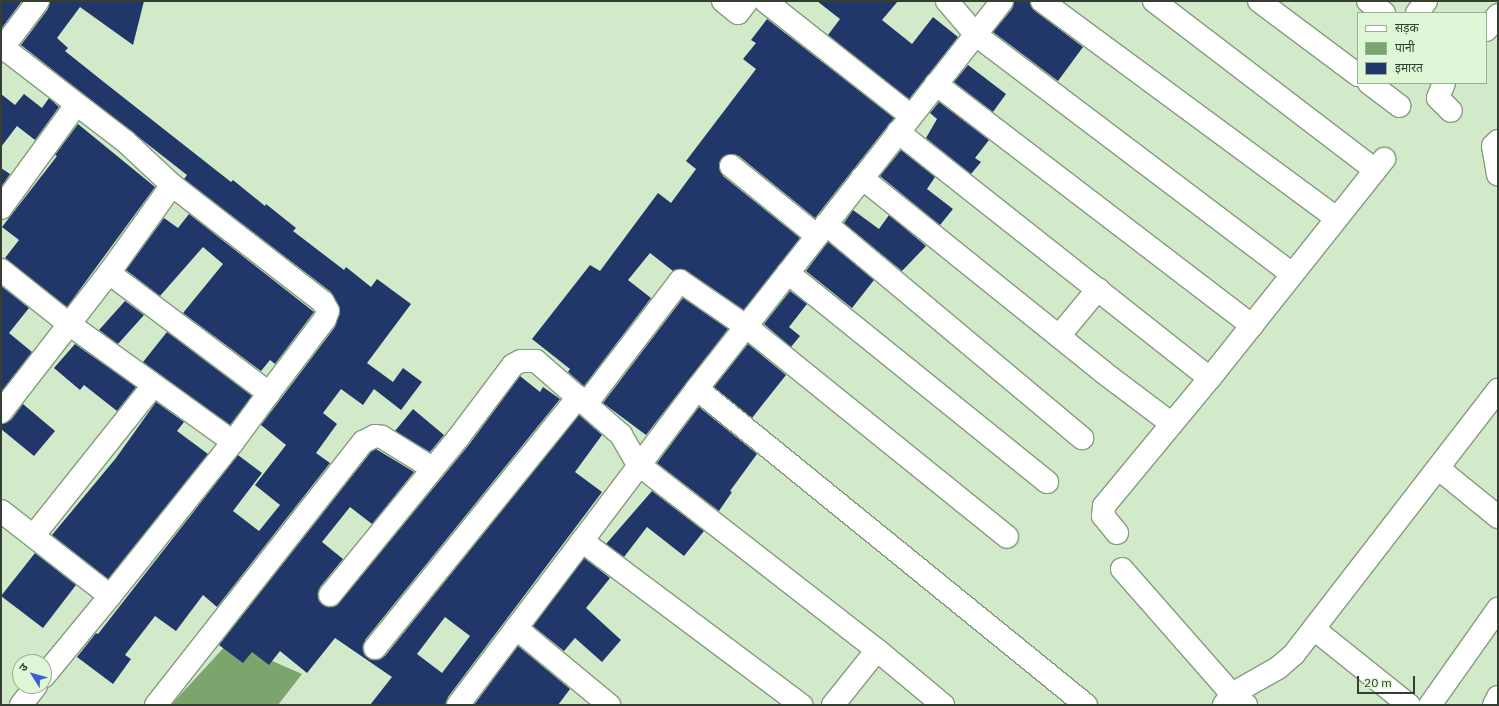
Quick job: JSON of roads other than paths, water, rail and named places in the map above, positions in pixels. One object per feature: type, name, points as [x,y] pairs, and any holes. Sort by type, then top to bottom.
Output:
[{"type":"street","points":[[38,1],[2,47],[125,142],[172,185],[316,295],[328,307],[325,319],[233,442],[52,666]]},
{"type":"street","points":[[723,1],[738,13],[748,1]]},
{"type":"street","points":[[765,1],[905,124],[1098,289],[1210,378]]},
{"type":"street","points":[[947,1],[976,35],[1292,274]]},
{"type":"street","points":[[458,705],[582,541],[638,464],[1002,1]]},
{"type":"street","points":[[1042,1],[1336,218]]},
{"type":"street","points":[[1116,533],[1103,516],[1104,506],[1252,326],[1379,165],[1154,1]]},
{"type":"street","points":[[1259,1],[1357,74]]},
{"type":"street","points":[[1368,1],[1383,12]]},
{"type":"street","points":[[1418,12],[1426,1]]},
{"type":"street","points":[[1487,29],[1498,15]]},
{"type":"street","points":[[936,84],[1252,326]]},
{"type":"street","points":[[1370,84],[1399,106]]},
{"type":"street","points":[[1444,84],[1438,98],[1451,111]]},
{"type":"street","points":[[1,208],[76,105]]},
{"type":"street","points":[[1498,141],[1493,146],[1498,175]]},
{"type":"street","points":[[731,166],[822,230],[1082,438]]},
{"type":"street","points":[[862,178],[1059,336],[1172,424]]},
{"type":"street","points":[[1,412],[109,273],[172,185]]},
{"type":"street","points":[[1,270],[69,324],[153,386],[233,442]]},
{"type":"street","points":[[109,273],[269,394]]},
{"type":"street","points":[[788,273],[1046,482]]},
{"type":"street","points":[[375,648],[680,281],[747,327],[1007,537]]},
{"type":"street","points":[[1059,336],[1098,289]]},
{"type":"street","points":[[330,595],[512,365],[521,361],[536,361],[621,435],[638,464],[877,650],[943,705]]},
{"type":"street","points":[[34,535],[153,386]]},
{"type":"street","points":[[697,389],[1086,705]]},
{"type":"street","points":[[1122,569],[1234,701],[1286,662],[1314,629],[1498,391]]},
{"type":"street","points":[[156,705],[363,442],[375,436],[382,437],[432,468]]},
{"type":"street","points":[[1439,469],[1498,517]]},
{"type":"street","points":[[1,511],[34,535],[110,596]]},
{"type":"street","points":[[582,541],[801,705]]},
{"type":"street","points":[[1430,705],[1498,609]]},
{"type":"street","points":[[516,628],[608,705]]},
{"type":"street","points":[[1314,629],[1409,705]]},
{"type":"street","points":[[833,705],[877,650]]},
{"type":"street","points":[[21,705],[30,694]]},
{"type":"street","points":[[1494,705],[1498,697]]},
{"type":"water","points":[[229,642],[302,674],[278,705],[171,705]]}]
